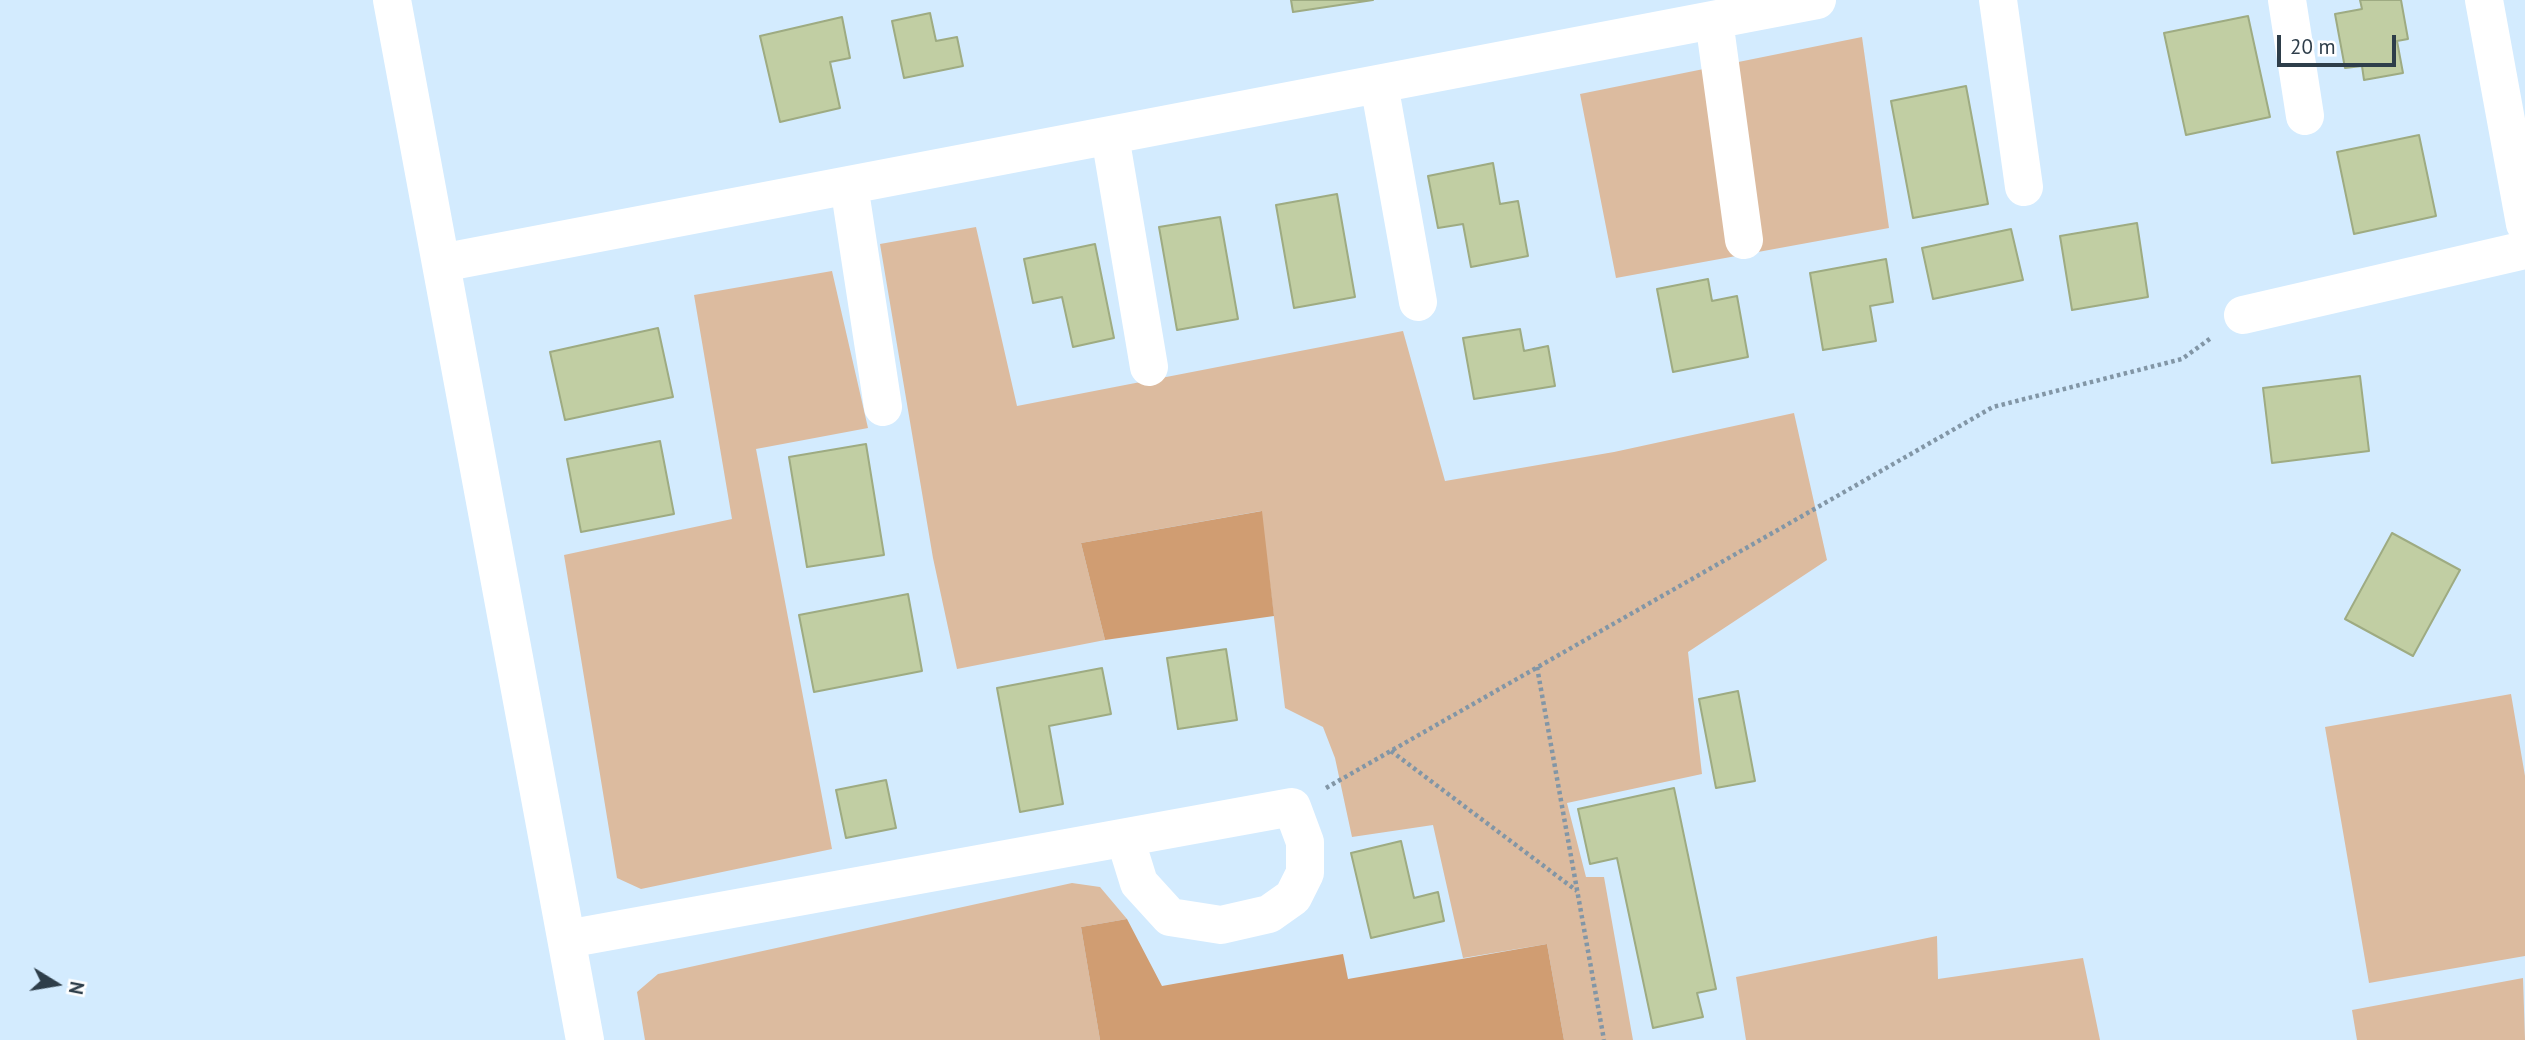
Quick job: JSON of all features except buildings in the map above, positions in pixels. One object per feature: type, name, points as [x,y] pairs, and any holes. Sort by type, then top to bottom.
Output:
[{"type":"street","points":[[392,0],[585,1040]]},
{"type":"street","points":[[441,263],[1817,0]]},
{"type":"street","points":[[1998,0],[2024,187]]},
{"type":"street","points":[[2287,0],[2305,116]]},
{"type":"street","points":[[2484,0],[2525,224]]},
{"type":"street","points":[[1714,20],[1744,240]]},
{"type":"street","points":[[1379,84],[1418,302]]},
{"type":"street","points":[[1110,136],[1149,367]]},
{"type":"street","points":[[849,185],[883,407]]},
{"type":"street","points":[[2243,315],[2525,250]]},
{"type":"street","points":[[567,939],[1292,807],[1305,842],[1305,873],[1293,897],[1269,914],[1221,925],[1170,917],[1139,883],[1125,838]]},
{"type":"path","points":[[1292,807],[1993,407],[2182,359],[2243,315]]},
{"type":"path","points":[[1537,667],[1604,1040]]},
{"type":"path","points":[[1391,751],[1577,892]]},
{"type":"shaded area","points":[[1862,37],[1889,228],[1616,278],[1580,94]]},
{"type":"shaded area","points":[[976,227],[1017,406],[1403,331],[1445,481],[1614,452],[1794,413],[1827,560],[1688,652],[1702,774],[1567,803],[1586,877],[1604,877],[1633,1040],[1564,1040],[1547,944],[1463,958],[1433,825],[1352,837],[1335,758],[1323,727],[1285,708],[1261,511],[1081,543],[1105,640],[957,669],[933,558],[880,244]]},
{"type":"shaded area","points":[[832,271],[868,428],[756,449],[832,849],[641,889],[617,878],[564,555],[732,519],[694,295]]},
{"type":"shaded area","points":[[1262,511],[1274,616],[1105,640],[1081,543]]},
{"type":"shaded area","points":[[2511,694],[2525,776],[2525,956],[2369,983],[2325,727]]},
{"type":"shaded area","points":[[1072,883],[1100,887],[1127,919],[1081,927],[1100,1040],[645,1040],[637,992],[658,974]]},
{"type":"shaded area","points":[[1127,919],[1162,986],[1343,954],[1348,979],[1547,944],[1564,1040],[1100,1040],[1081,927]]},
{"type":"shaded area","points":[[1937,936],[1938,979],[2083,958],[2100,1040],[1746,1040],[1736,977]]},
{"type":"shaded area","points":[[2523,978],[2525,1040],[2357,1040],[2352,1010]]}]
